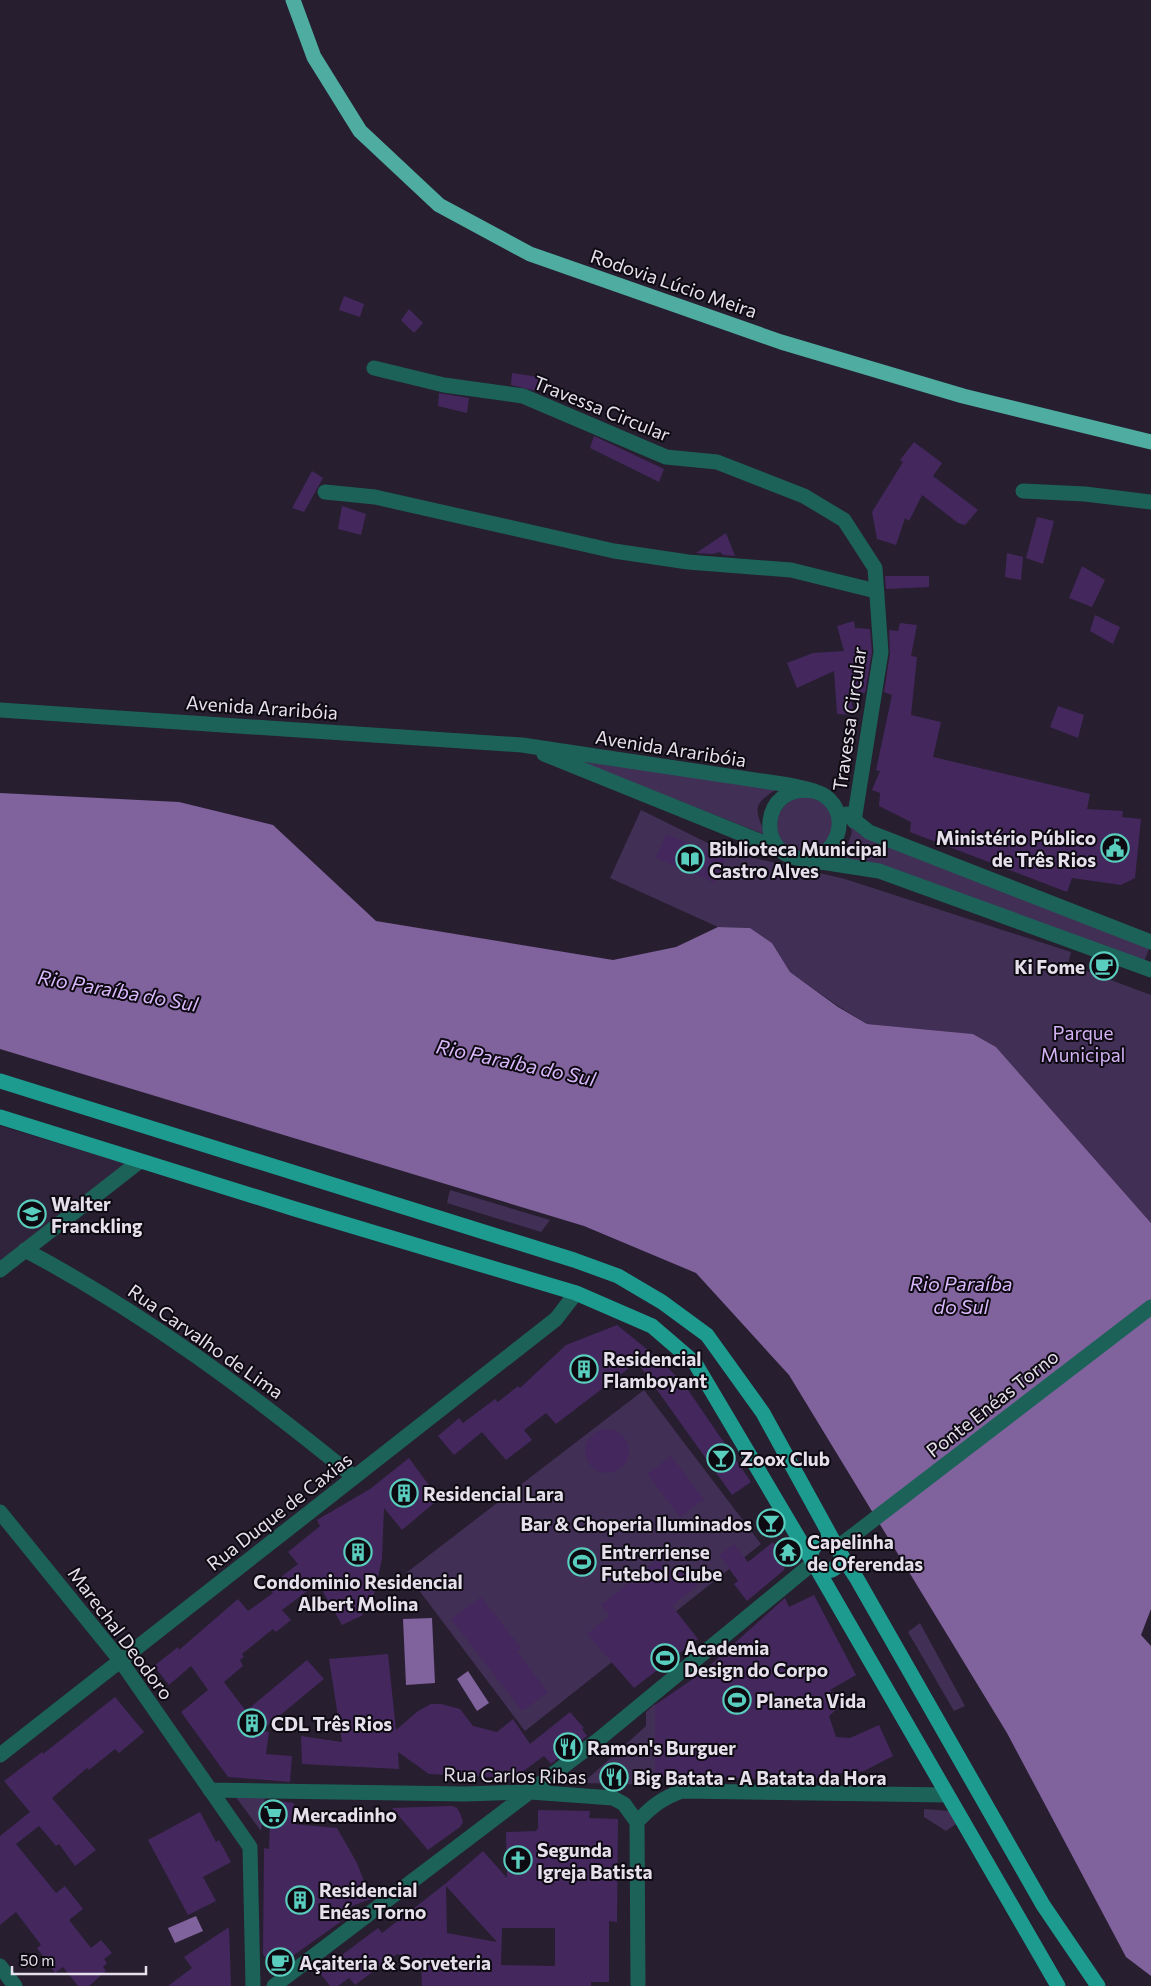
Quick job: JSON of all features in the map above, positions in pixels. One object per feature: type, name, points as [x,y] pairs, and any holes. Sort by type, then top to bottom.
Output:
[{"type":"highway","name":"Rodovia Lúcio Meira","points":[[293,0],[314,57],[360,131],[439,205],[530,254],[781,342],[963,396],[1151,442]]},
{"type":"main road","points":[[0,1081],[574,1260],[618,1276],[662,1302],[707,1334],[763,1414],[838,1549],[1043,1905],[1098,1986]]},
{"type":"main road","points":[[0,1117],[576,1293],[652,1326],[695,1364],[814,1563],[1058,1986]]},
{"type":"main road","points":[[820,1542],[838,1549],[839,1566],[830,1571],[825,1571],[814,1563],[813,1549],[820,1542]]},
{"type":"street","name":"Travessa Circular","points":[[374,368],[444,385],[523,396],[666,457],[717,462],[804,496],[844,520],[874,568],[881,652],[854,821]]},
{"type":"street","points":[[1023,491],[1084,494],[1151,502]]},
{"type":"street","points":[[326,492],[375,496],[614,551],[688,562],[791,570],[876,591]]},
{"type":"street","name":"Avenida Araribóia","points":[[0,710],[522,745],[819,793]]},
{"type":"street","name":"Avenida Araribóia","points":[[522,745],[779,849]]},
{"type":"street","points":[[1151,942],[869,832],[819,793],[796,790],[787,794],[774,806],[769,824],[774,842],[788,856],[879,871],[1151,970]]},
{"type":"street","points":[[799,859],[822,855],[833,845],[837,838],[840,822],[838,815],[819,793]]},
{"type":"street","points":[[0,1270],[140,1161]]},
{"type":"street","name":"Rua Carvalho de Lima","points":[[25,1250],[77,1277],[177,1342],[266,1405],[354,1477]]},
{"type":"street","name":"Rua Duque de Caxias","points":[[0,1754],[556,1319],[576,1293]]},
{"type":"street","name":"Ponte Enéas Torno","points":[[838,1549],[1151,1306]]},
{"type":"street","name":"Marechal Deodoro","points":[[0,1512],[120,1660],[250,1847],[253,1986]]},
{"type":"street","points":[[274,1986],[598,1740],[814,1563]]},
{"type":"street","name":"Rua Carlos Ribas","points":[[208,1786],[465,1794],[530,1792],[613,1798],[624,1804],[636,1822]]},
{"type":"street","points":[[638,1986],[636,1822],[663,1798],[682,1791],[947,1795]]},
{"type":"street","points":[[0,1966],[15,1986]]},
{"type":"shaded area","name":"Walter Franckling","points":[[0,1126],[127,1164],[0,1264]]},
{"type":"green space","points":[[578,761],[780,787],[760,802],[758,807],[759,818],[766,835]]},
{"type":"green space","points":[[799,797],[811,797],[821,801],[829,809],[833,825],[829,841],[821,849],[811,853],[799,853],[789,849],[781,841],[777,831],[777,819],[781,809],[789,801]]},
{"type":"green space","name":"Parque Municipal","points":[[641,810],[724,851],[845,879],[1071,952],[1068,964],[1151,995],[1151,1223],[996,1047],[973,1034],[867,1024],[790,972],[772,943],[750,928],[718,927],[610,878]]},
{"type":"green space","points":[[847,817],[1151,944],[1143,964],[829,858],[847,847],[852,832]]},
{"type":"green space","points":[[450,1190],[550,1220],[541,1232],[447,1203]]},
{"type":"green space","points":[[644,1390],[761,1544],[525,1731],[406,1573]]},
{"type":"green space","points":[[920,1623],[965,1706],[954,1711],[908,1632]]},
{"type":"green space","points":[[655,1704],[655,1785],[583,1783],[646,1726],[646,1712]]},
{"type":"green space","points":[[235,1796],[265,1797],[261,1831]]},
{"type":"green space","points":[[924,1809],[950,1811],[956,1824],[946,1831],[924,1817]]},
{"type":"water","name":"Rio Paraíba do Sul","points":[[0,793],[179,802],[273,825],[376,921],[613,960],[676,947],[718,927],[750,928],[772,943],[790,972],[838,1007],[867,1024],[973,1034],[996,1047],[1151,1223],[1151,1609],[1141,1635],[1151,1646],[1151,1976],[1126,1957],[1007,1733],[789,1375],[696,1273],[584,1226],[0,1049]]},
{"type":"water","points":[[432,1618],[435,1683],[406,1685],[403,1619]]},
{"type":"water","points":[[468,1671],[489,1703],[477,1711],[457,1679]]},
{"type":"water","points":[[196,1916],[203,1931],[175,1943],[168,1928]]},
{"type":"building","points":[[344,296],[364,304],[360,317],[339,310]]},
{"type":"building","points":[[409,309],[423,323],[414,333],[401,320]]},
{"type":"building","points":[[512,373],[539,377],[536,391],[511,385]]},
{"type":"building","points":[[439,393],[469,398],[467,413],[438,406]]},
{"type":"building","points":[[594,436],[664,469],[659,482],[590,448]]},
{"type":"building","points":[[914,442],[942,463],[933,476],[978,510],[965,525],[958,523],[922,495],[909,521],[905,518],[896,545],[877,539],[872,512],[903,462],[900,460]]},
{"type":"building","points":[[312,471],[323,478],[304,512],[292,508]]},
{"type":"building","points":[[342,506],[366,514],[361,535],[338,529]]},
{"type":"building","points":[[1037,517],[1054,521],[1043,564],[1026,558]]},
{"type":"building","points":[[726,533],[735,556],[723,555],[720,552],[712,554],[696,553]]},
{"type":"building","points":[[1007,553],[1023,557],[1021,580],[1005,577]]},
{"type":"building","points":[[1082,566],[1105,580],[1092,607],[1069,598]]},
{"type":"building","points":[[885,576],[929,576],[929,587],[886,589]]},
{"type":"building","points":[[1095,615],[1120,627],[1113,644],[1090,631]]},
{"type":"building","points":[[854,621],[855,628],[870,629],[872,652],[865,693],[850,693],[854,715],[837,714],[834,671],[797,688],[787,663],[813,653],[844,651],[837,626]]},
{"type":"building","points":[[900,623],[917,625],[911,656],[917,657],[911,715],[941,722],[933,757],[1090,794],[1087,809],[1123,811],[1122,817],[1141,819],[1135,878],[1121,885],[1072,878],[1067,892],[910,832],[911,822],[879,806],[880,793],[872,790],[880,771],[876,770],[892,695],[884,692],[890,653],[889,630],[898,631]]},
{"type":"building","points":[[1058,706],[1084,715],[1078,738],[1050,727]]},
{"type":"building","name":"Biblioteca Municipal Castro Alves","points":[[666,834],[725,859],[715,883],[656,858]]},
{"type":"building","points":[[617,1325],[659,1359],[684,1384],[751,1482],[732,1495],[637,1362],[556,1424],[546,1413],[524,1430],[532,1440],[506,1460],[482,1432],[454,1455],[438,1436],[459,1418],[463,1423],[495,1399],[498,1402],[518,1386],[520,1388],[566,1345]]},
{"type":"building","points":[[611,1429],[623,1435],[628,1442],[628,1460],[623,1467],[616,1472],[603,1473],[595,1470],[588,1463],[585,1447],[588,1439],[595,1432]]},
{"type":"building","points":[[671,1456],[704,1499],[680,1517],[647,1474]]},
{"type":"building","points":[[409,1458],[439,1499],[402,1530],[384,1508],[382,1559],[372,1603],[360,1610],[363,1615],[342,1625],[318,1583],[282,1610],[291,1620],[276,1632],[273,1629],[242,1654],[244,1657],[240,1660],[243,1666],[224,1682],[246,1711],[307,1660],[324,1679],[261,1731],[269,1732],[266,1754],[292,1756],[290,1782],[228,1777],[181,1712],[208,1690],[191,1666],[169,1685],[154,1666],[178,1647],[179,1650],[238,1599],[248,1611],[273,1593],[268,1587],[298,1564],[288,1552],[320,1526],[317,1520],[370,1489]]},
{"type":"building","points":[[773,1542],[786,1561],[784,1570],[747,1601],[734,1584],[738,1581],[719,1555],[734,1544],[748,1562]]},
{"type":"building","points":[[658,1559],[669,1573],[681,1564],[698,1585],[672,1606],[698,1639],[634,1688],[587,1634],[610,1616],[601,1605]]},
{"type":"building","points":[[814,1595],[856,1675],[830,1690],[839,1707],[829,1716],[836,1737],[850,1738],[879,1725],[893,1756],[864,1771],[831,1774],[831,1780],[802,1777],[802,1780],[655,1776],[655,1705],[700,1674],[785,1598],[789,1607]]},
{"type":"building","points":[[481,1597],[521,1648],[517,1651],[548,1693],[522,1711],[451,1619]]},
{"type":"building","points":[[388,1654],[396,1730],[418,1711],[431,1704],[441,1704],[460,1709],[473,1726],[497,1732],[513,1719],[530,1744],[570,1712],[584,1728],[582,1729],[587,1736],[551,1764],[544,1756],[514,1778],[429,1774],[398,1752],[399,1769],[302,1764],[301,1736],[342,1742],[329,1659]]},
{"type":"building","points":[[115,1697],[144,1732],[119,1753],[115,1749],[89,1770],[87,1768],[52,1798],[96,1850],[75,1866],[59,1844],[56,1846],[39,1826],[16,1844],[56,1893],[65,1886],[83,1909],[69,1920],[91,1948],[101,1940],[112,1953],[104,1959],[107,1963],[103,1967],[106,1971],[89,1986],[78,1986],[63,1967],[55,1973],[37,1948],[41,1945],[16,1912],[0,1925],[0,1836],[30,1812],[4,1781],[42,1752],[43,1754]]},
{"type":"building","points":[[271,1800],[294,1803],[293,1824],[337,1828],[357,1863],[371,1899],[341,1910],[346,1918],[273,1970],[263,1954],[264,1848],[269,1849]]},
{"type":"building","points":[[452,1806],[457,1808],[463,1822],[460,1827],[428,1850],[392,1808]]},
{"type":"building","points":[[538,1810],[590,1811],[589,1818],[618,1819],[617,1922],[609,1921],[609,1982],[591,1982],[591,1986],[422,1986],[421,1963],[397,1954],[355,1985],[349,1978],[338,1986],[330,1986],[319,1972],[378,1928],[382,1933],[445,1884],[483,1851],[507,1878],[506,1832],[536,1831],[538,1828]],"holes":[[[446,1886],[497,1942],[447,1933]],[[502,1928],[555,1928],[555,1966],[501,1965]]]},
{"type":"building","points":[[200,1812],[216,1842],[219,1840],[231,1862],[203,1877],[216,1901],[188,1915],[148,1840]]},
{"type":"building","points":[[229,1927],[231,1986],[168,1986],[192,1968],[184,1957]]},
{"type":"place","name":"Ministério Público de Três Rios","points":[[1115,848]]},
{"type":"place","name":"Biblioteca Municipal Castro Alves","points":[[690,859]]},
{"type":"place","name":"Ki Fome","points":[[1104,966]]},
{"type":"place","name":"Walter Franckling","points":[[32,1214]]},
{"type":"place","name":"Residencial Flamboyant","points":[[584,1369]]},
{"type":"place","name":"Zoox Club","points":[[721,1458]]},
{"type":"place","name":"Residencial Lara","points":[[404,1493]]},
{"type":"place","name":"Bar & Choperia Iluminados","points":[[771,1523]]},
{"type":"place","name":"Condominio Residencial Albert Molina","points":[[358,1552]]},
{"type":"place","name":"Capelinha de Oferendas","points":[[788,1552]]},
{"type":"place","name":"Entrerriense Futebol Clube","points":[[582,1562]]},
{"type":"place","name":"Academia Design do Corpo","points":[[665,1658]]},
{"type":"place","name":"Planeta Vida","points":[[737,1700]]},
{"type":"place","name":"CDL Três Rios","points":[[252,1723]]},
{"type":"place","name":"Ramon's Burguer","points":[[568,1747]]},
{"type":"place","name":"Big Batata - A Batata da Hora","points":[[614,1777]]},
{"type":"place","name":"Mercadinho","points":[[273,1814]]},
{"type":"place","name":"Segunda Igreja Batista","points":[[518,1860]]},
{"type":"place","name":"Residencial Enéas Torno","points":[[300,1900]]},
{"type":"place","name":"Açaiteria & Sorveteria","points":[[280,1962]]}]
